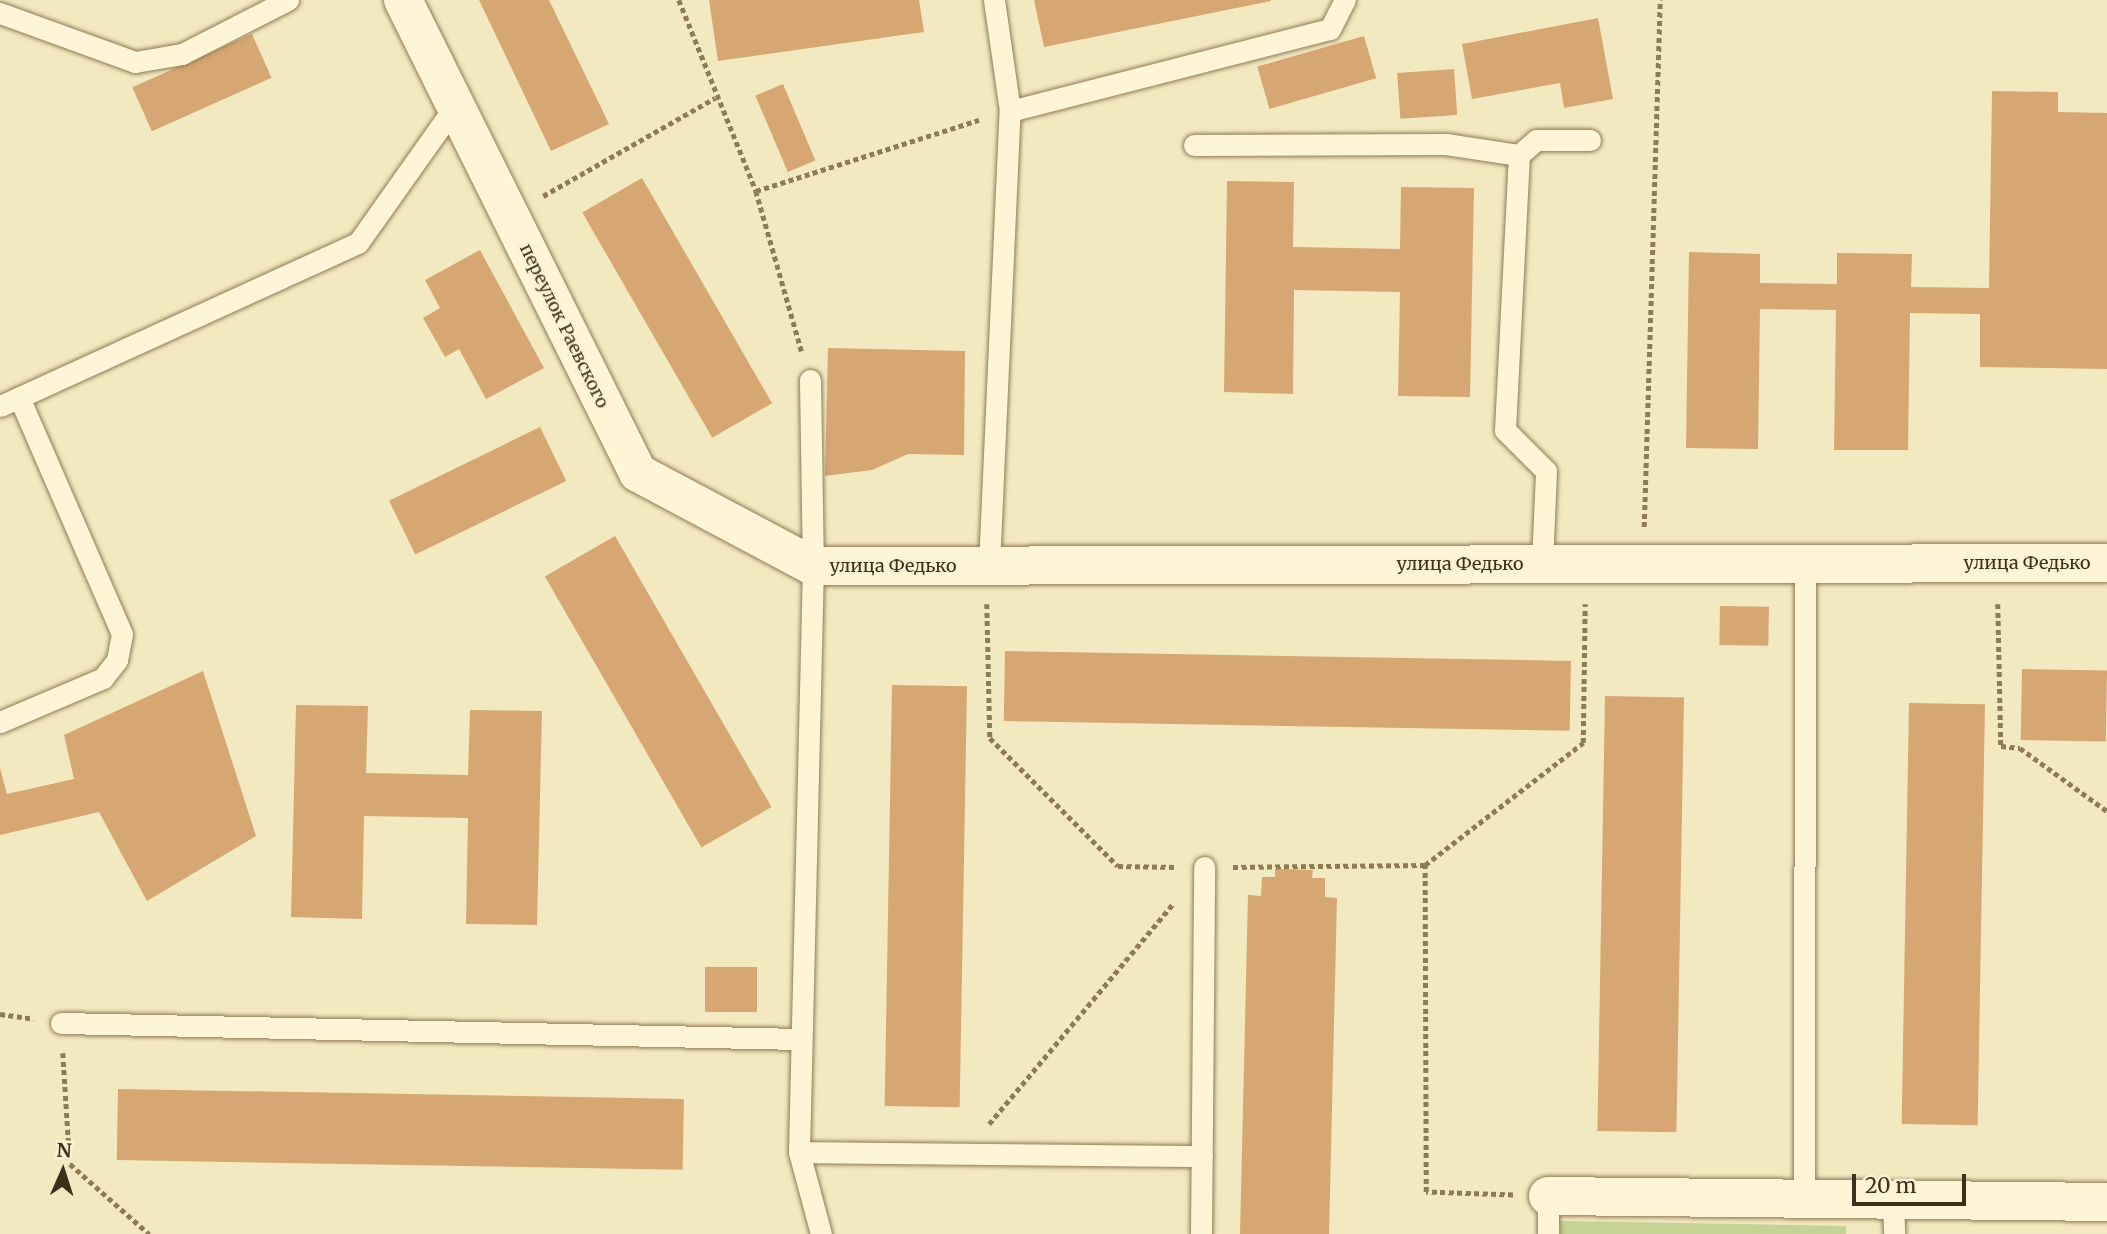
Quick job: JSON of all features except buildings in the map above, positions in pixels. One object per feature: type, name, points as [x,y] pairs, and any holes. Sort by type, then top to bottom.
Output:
[{"type":"street","name":"переулок Раевского","points":[[403,0],[638,473],[813,566]]},
{"type":"street","name":"улица Федько","points":[[813,566],[2107,563]]},
{"type":"street","points":[[1548,1196],[1804,1199],[1894,1217],[2107,1202]]},
{"type":"lane","points":[[0,13],[135,62],[182,54],[288,0]]},
{"type":"lane","points":[[989,565],[1010,111],[994,0]]},
{"type":"lane","points":[[1010,111],[1330,29],[1345,0]]},
{"type":"lane","points":[[0,722],[103,678],[117,660],[122,634],[10,401],[358,243],[455,106]]},
{"type":"lane","points":[[1542,564],[1546,471],[1505,430],[1519,155],[1536,140],[1590,140]]},
{"type":"lane","points":[[1194,145],[1446,144],[1519,155]]},
{"type":"lane","points":[[810,380],[813,566],[799,1152],[821,1234]]},
{"type":"lane","points":[[1804,1199],[1805,563]]},
{"type":"lane","points":[[1201,1234],[1204,867]]},
{"type":"lane","points":[[61,1023],[802,1039]]},
{"type":"lane","points":[[799,1152],[1202,1156]]},
{"type":"lane","points":[[1548,1196],[1548,1234]]},
{"type":"path","points":[[678,0],[715,98],[757,191],[810,380]]},
{"type":"path","points":[[1643,564],[1660,0]]},
{"type":"path","points":[[533,202],[715,98]]},
{"type":"path","points":[[757,191],[1010,111]]},
{"type":"path","points":[[987,606],[989,738],[1118,866],[1204,867],[1425,865],[1583,743],[1586,604]]},
{"type":"path","points":[[1998,604],[2001,746],[2020,748],[2107,811]]},
{"type":"path","points":[[1425,865],[1426,1192],[1548,1196]]},
{"type":"path","points":[[963,1154],[1204,867]]},
{"type":"path","points":[[61,1023],[70,1164],[149,1234]]},
{"type":"green space","points":[[1560,1221],[1846,1226],[1846,1234],[1560,1234]]}]
